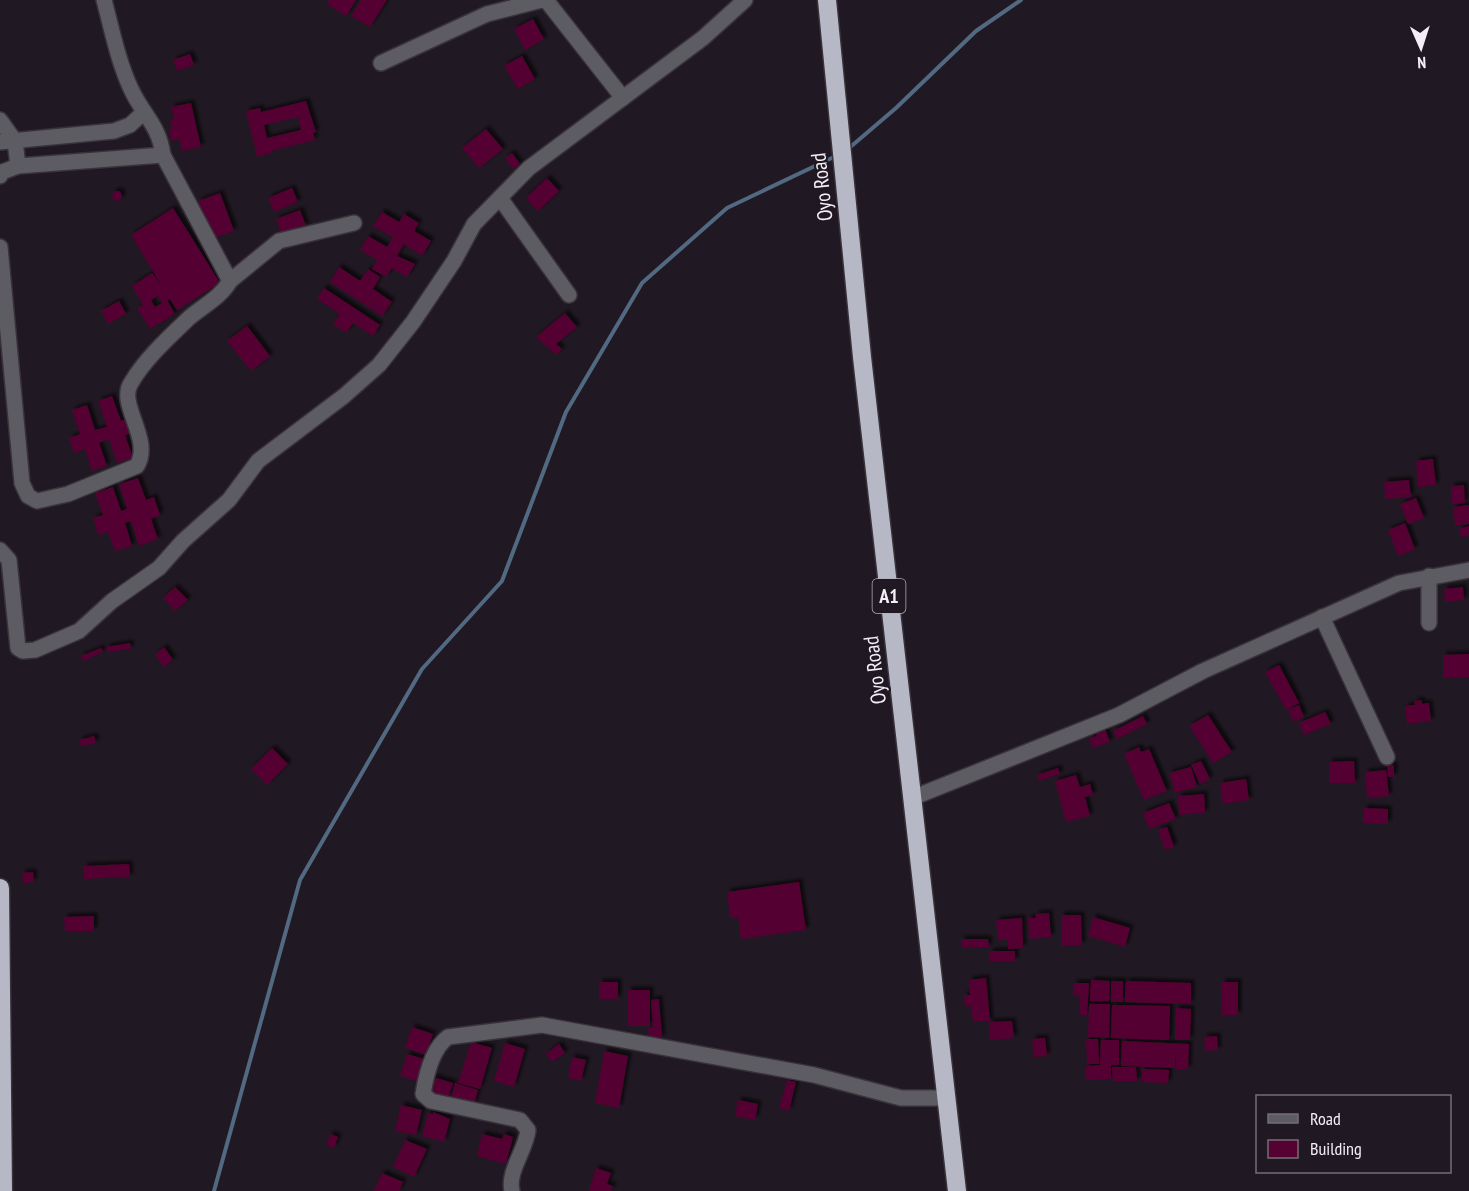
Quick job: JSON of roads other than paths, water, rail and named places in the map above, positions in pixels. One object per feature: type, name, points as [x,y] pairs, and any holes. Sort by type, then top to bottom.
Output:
[{"type":"highway","name":"Oyo Road","points":[[827,0],[861,346],[957,1191]]},
{"type":"highway","points":[[0,888],[3,1191]]},
{"type":"street","points":[[104,0],[118,55],[143,113],[161,136],[163,155],[230,281]]},
{"type":"street","points":[[381,63],[487,14],[542,0]]},
{"type":"street","points":[[546,0],[623,98]]},
{"type":"street","points":[[0,550],[9,560],[18,648],[23,651],[35,650],[79,632],[112,601],[159,568],[183,541],[229,500],[258,461],[344,396],[379,365],[413,322],[454,261],[474,224],[529,168],[703,38],[745,0]]},
{"type":"street","points":[[7,141],[114,131],[130,126],[143,113]]},
{"type":"street","points":[[0,120],[18,166]]},
{"type":"street","points":[[0,176],[2,172],[18,166],[163,155]]},
{"type":"street","points":[[500,198],[569,295]]},
{"type":"street","points":[[0,247],[22,483],[28,496],[37,501],[68,494],[137,466],[143,449],[128,395],[129,384],[190,317],[279,241],[354,223]]},
{"type":"street","points":[[912,798],[1119,715],[1203,672],[1399,583],[1469,570]]},
{"type":"street","points":[[1429,576],[1429,623]]},
{"type":"street","points":[[1322,617],[1387,757]]},
{"type":"street","points":[[512,1191],[510,1181],[526,1146],[528,1130],[520,1120],[431,1101],[423,1094],[425,1082],[440,1043],[448,1037],[542,1025],[814,1075],[901,1098],[946,1098]]},
{"type":"waterway","points":[[848,149],[896,108],[976,31],[1021,0]]},
{"type":"waterway","points":[[214,1191],[300,880],[422,669],[502,581],[566,412],[642,283],[727,208],[836,156]]}]
